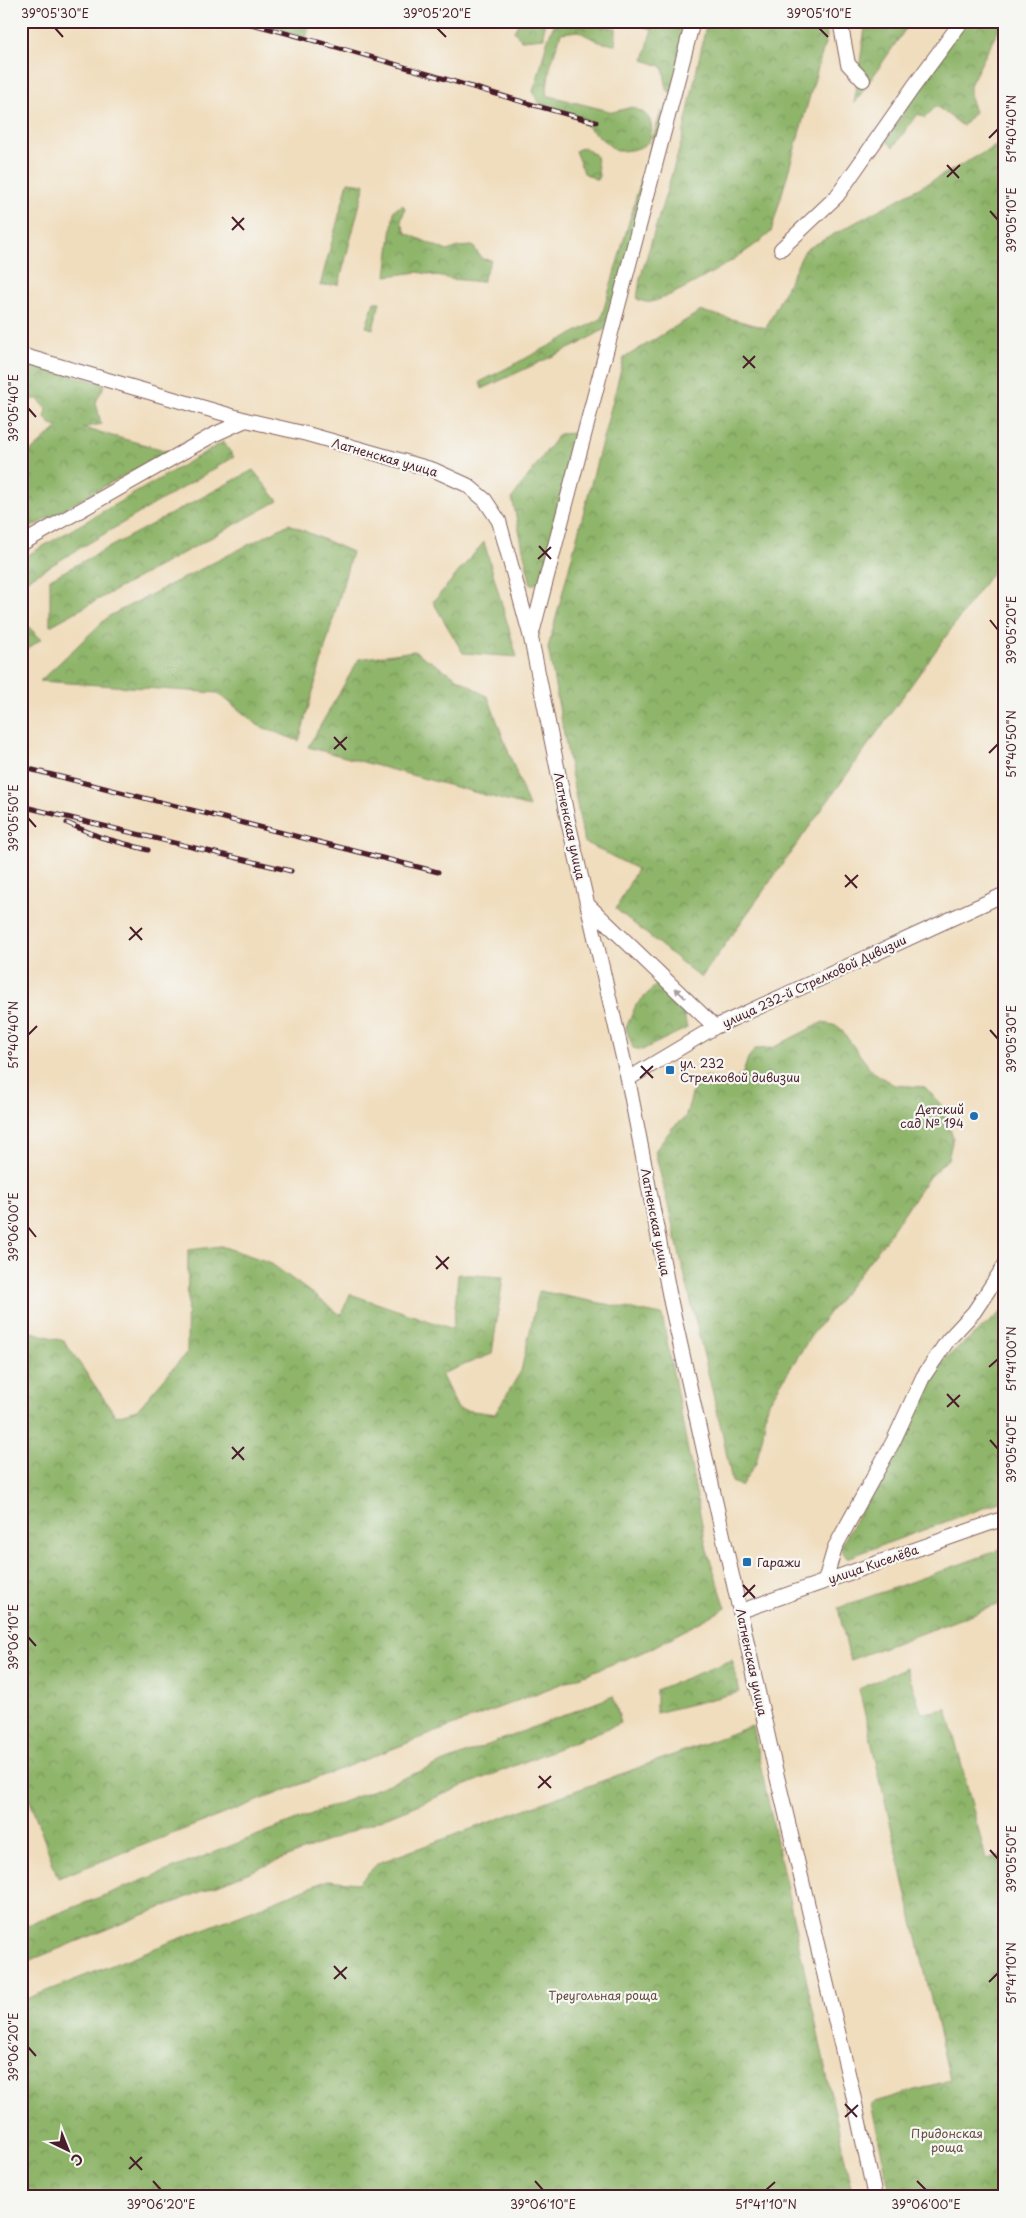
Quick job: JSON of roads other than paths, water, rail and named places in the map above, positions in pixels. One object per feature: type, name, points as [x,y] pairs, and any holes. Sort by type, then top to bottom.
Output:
[{"type":"street","points":[[531,638],[692,21]]},
{"type":"street","points":[[840,21],[848,64],[863,80]]},
{"type":"street","points":[[781,249],[837,196],[962,21]]},
{"type":"street","name":"Латненская улица","points":[[21,355],[246,420],[306,434],[434,470],[467,485],[485,500],[499,521],[531,638],[568,821],[628,1079],[671,1303],[775,1768],[852,2090],[875,2197]]},
{"type":"street","points":[[21,544],[213,435],[246,420]]},
{"type":"street","name":"улица 232-й Стрелковой Дивизии","points":[[628,1079],[715,1027],[1005,894]]},
{"type":"street","points":[[587,904],[715,1027]]},
{"type":"street","points":[[825,1581],[835,1547],[893,1442],[923,1377],[948,1340],[974,1312],[1005,1266]]},
{"type":"street","name":"улица Киселёва","points":[[741,1611],[1005,1518]]},
{"type":"railway","points":[[239,21],[284,32],[596,122]]},
{"type":"railway","points":[[21,767],[438,872]]},
{"type":"railway","points":[[21,806],[291,871]]},
{"type":"railway","points":[[67,823],[100,837],[148,850]]},
{"type":"place","name":"ул. 232 Стрелковой дивизии","points":[[670,1070]]},
{"type":"place","name":"Детский сад № 194","points":[[974,1116]]},
{"type":"place","name":"Гаражи","points":[[747,1562]]},
{"type":"park label","name":"Треугольная роща","points":[[603,1995]]},
{"type":"park label","name":"Придонская роща","points":[[947,2140]]}]
